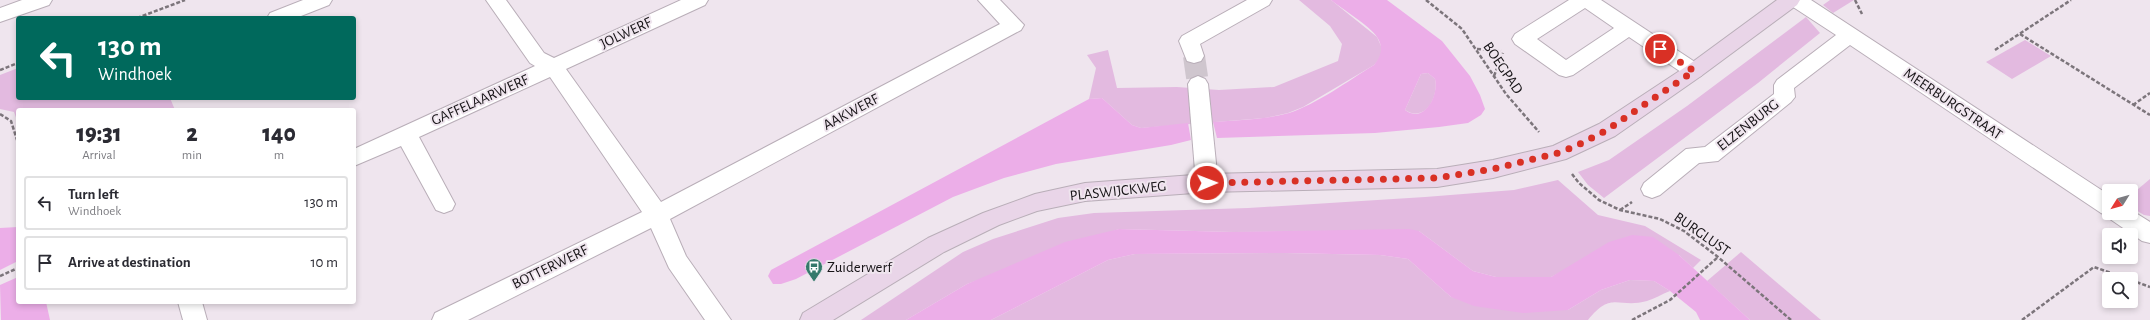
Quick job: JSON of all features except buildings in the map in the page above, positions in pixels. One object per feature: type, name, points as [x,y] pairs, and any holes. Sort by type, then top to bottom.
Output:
[{"type":"street","points":[[0,15],[42,0]]},
{"type":"street","points":[[282,16],[322,0]]},
{"type":"street","points":[[496,0],[537,58],[554,67],[657,215],[677,261],[719,320]]},
{"type":"street","name":"JOLWERF","points":[[554,67],[698,0]]},
{"type":"street","name":"AAKWERF","points":[[657,215],[1014,25],[988,0]]},
{"type":"street","points":[[1194,56],[1189,41],[1262,0]]},
{"type":"street","points":[[1583,0],[1522,39],[1566,70],[1628,28]]},
{"type":"street","points":[[1587,0],[1694,71]]},
{"type":"street","name":"PLASWIJCKWEG","points":[[812,320],[936,245],[991,219],[1035,203],[1085,192],[1207,183],[1437,178],[1493,169],[1558,153],[1607,130],[1694,71],[1790,0]]},
{"type":"street","name":"MEERBURGSTRAAT","points":[[1797,0],[2102,202]]},
{"type":"street","name":"ELZENBURG","points":[[1652,188],[1694,155],[1710,155],[1784,96],[1784,85],[1850,35]]},
{"type":"street","name":"GAFFELAARWERF","points":[[356,157],[554,67]]},
{"type":"street","points":[[1198,84],[1207,183]]},
{"type":"street","points":[[406,134],[444,204]]},
{"type":"street","name":"BOTTERWERF","points":[[444,320],[657,215]]},
{"type":"street","points":[[2129,220],[2150,234]]},
{"type":"street","points":[[191,304],[196,320]]},
{"type":"path","points":[[142,16],[185,0]]},
{"type":"path","name":"BOEGPAD","points":[[1426,0],[1462,29],[1477,49],[1506,94],[1558,153]]},
{"type":"path","points":[[1994,50],[2071,0]]},
{"type":"path","points":[[2020,34],[2150,115]]},
{"type":"path","points":[[1477,49],[1503,51]]},
{"type":"path","points":[[0,70],[16,64]]},
{"type":"path","points":[[2134,105],[2150,93]]},
{"type":"path","points":[[0,114],[5,114],[12,120],[16,135]]},
{"type":"path","name":"BURGLUST","points":[[1558,153],[1579,183],[1599,200],[1620,210],[1660,219],[1684,231],[1718,257],[1791,320]]},
{"type":"path","points":[[1632,320],[1670,300],[1718,257]]},
{"type":"path","points":[[2022,320],[2094,267],[2108,272]]},
{"type":"path","points":[[0,276],[16,269]]},
{"type":"path","points":[[2138,283],[2150,287]]},
{"type":"shaded area","points":[[1299,0],[1331,0],[1377,37],[1381,46],[1381,57],[1374,65],[1303,107],[1288,113],[1265,118],[1141,128],[1132,125],[1102,98],[1089,99],[1096,68],[1087,55],[1108,50],[1117,88],[1177,87],[1219,90],[1274,87],[1338,61],[1342,44],[1330,26]]},
{"type":"shaded area","points":[[1331,0],[1387,0],[1442,41],[1470,76],[1480,95],[1485,109],[1481,115],[1468,123],[1375,133],[1217,138],[1213,122],[1261,118],[1289,113],[1321,98],[1374,65],[1381,52],[1377,37],[1362,23]],"holes":[[[1428,73],[1435,79],[1435,93],[1429,106],[1424,111],[1418,113],[1412,113],[1405,110],[1421,74]]]},
{"type":"shaded area","points":[[1830,0],[1854,0],[1833,13],[1823,5]]},
{"type":"shaded area","points":[[1806,17],[1820,33],[1758,83],[1604,198],[1588,185],[1578,172],[1609,160],[1687,106]]},
{"type":"shaded area","points":[[2025,40],[2051,56],[2012,79],[1986,62]]},
{"type":"shaded area","points":[[16,69],[16,100],[171,100],[174,108],[16,108],[16,118],[14,112],[0,109],[0,75]]},
{"type":"shaded area","points":[[1428,73],[1435,79],[1436,86],[1433,100],[1424,111],[1419,113],[1412,113],[1405,110],[1421,74]]},
{"type":"shaded area","points":[[1102,98],[1132,125],[1141,128],[1188,123],[1191,140],[1171,145],[1056,164],[1004,178],[953,197],[796,279],[781,284],[773,284],[768,276],[771,270],[1089,99]]},
{"type":"shaded area","points":[[2150,179],[2150,216],[2144,215],[2138,211],[2138,189]]},
{"type":"shaded area","points":[[1558,180],[1598,215],[1645,226],[1701,260],[1693,268],[1679,255],[1565,270],[1551,277],[1496,277],[1473,271],[1419,231],[1233,232],[1119,229],[967,284],[906,320],[861,320],[963,252],[993,239],[1058,218],[1094,213],[1248,208],[1425,197],[1514,190]]},
{"type":"shaded area","points":[[16,227],[16,262],[0,270],[0,228]]},
{"type":"shaded area","points":[[1119,229],[1233,232],[1409,229],[1419,231],[1473,271],[1496,277],[1551,277],[1609,242],[1632,235],[1653,237],[1679,255],[1750,320],[1700,320],[1696,312],[1670,291],[1654,281],[1630,280],[1601,290],[1568,310],[1523,313],[1474,306],[1451,297],[1408,259],[1380,255],[1284,253],[1135,254],[1108,260],[991,320],[906,320],[967,284],[1065,242]]},
{"type":"shaded area","points":[[1741,252],[1821,320],[1750,320],[1707,281]]},
{"type":"shaded area","points":[[1284,253],[1380,255],[1408,259],[1451,297],[1568,310],[1601,290],[1630,280],[1654,281],[1670,291],[1647,301],[1637,303],[1610,303],[1596,311],[1588,320],[991,320],[1108,260],[1135,254]]},
{"type":"shaded area","points":[[16,278],[16,304],[46,304],[50,320],[1,320],[0,285]]},
{"type":"tunnel","points":[[1194,56],[1198,84]]},
{"type":"place","name":"Zuiderwerf","points":[[814,282]]},
{"type":"route","points":[[1207,183],[1437,178],[1493,169],[1558,153],[1576,146],[1607,130],[1694,71],[1660,49]]}]
